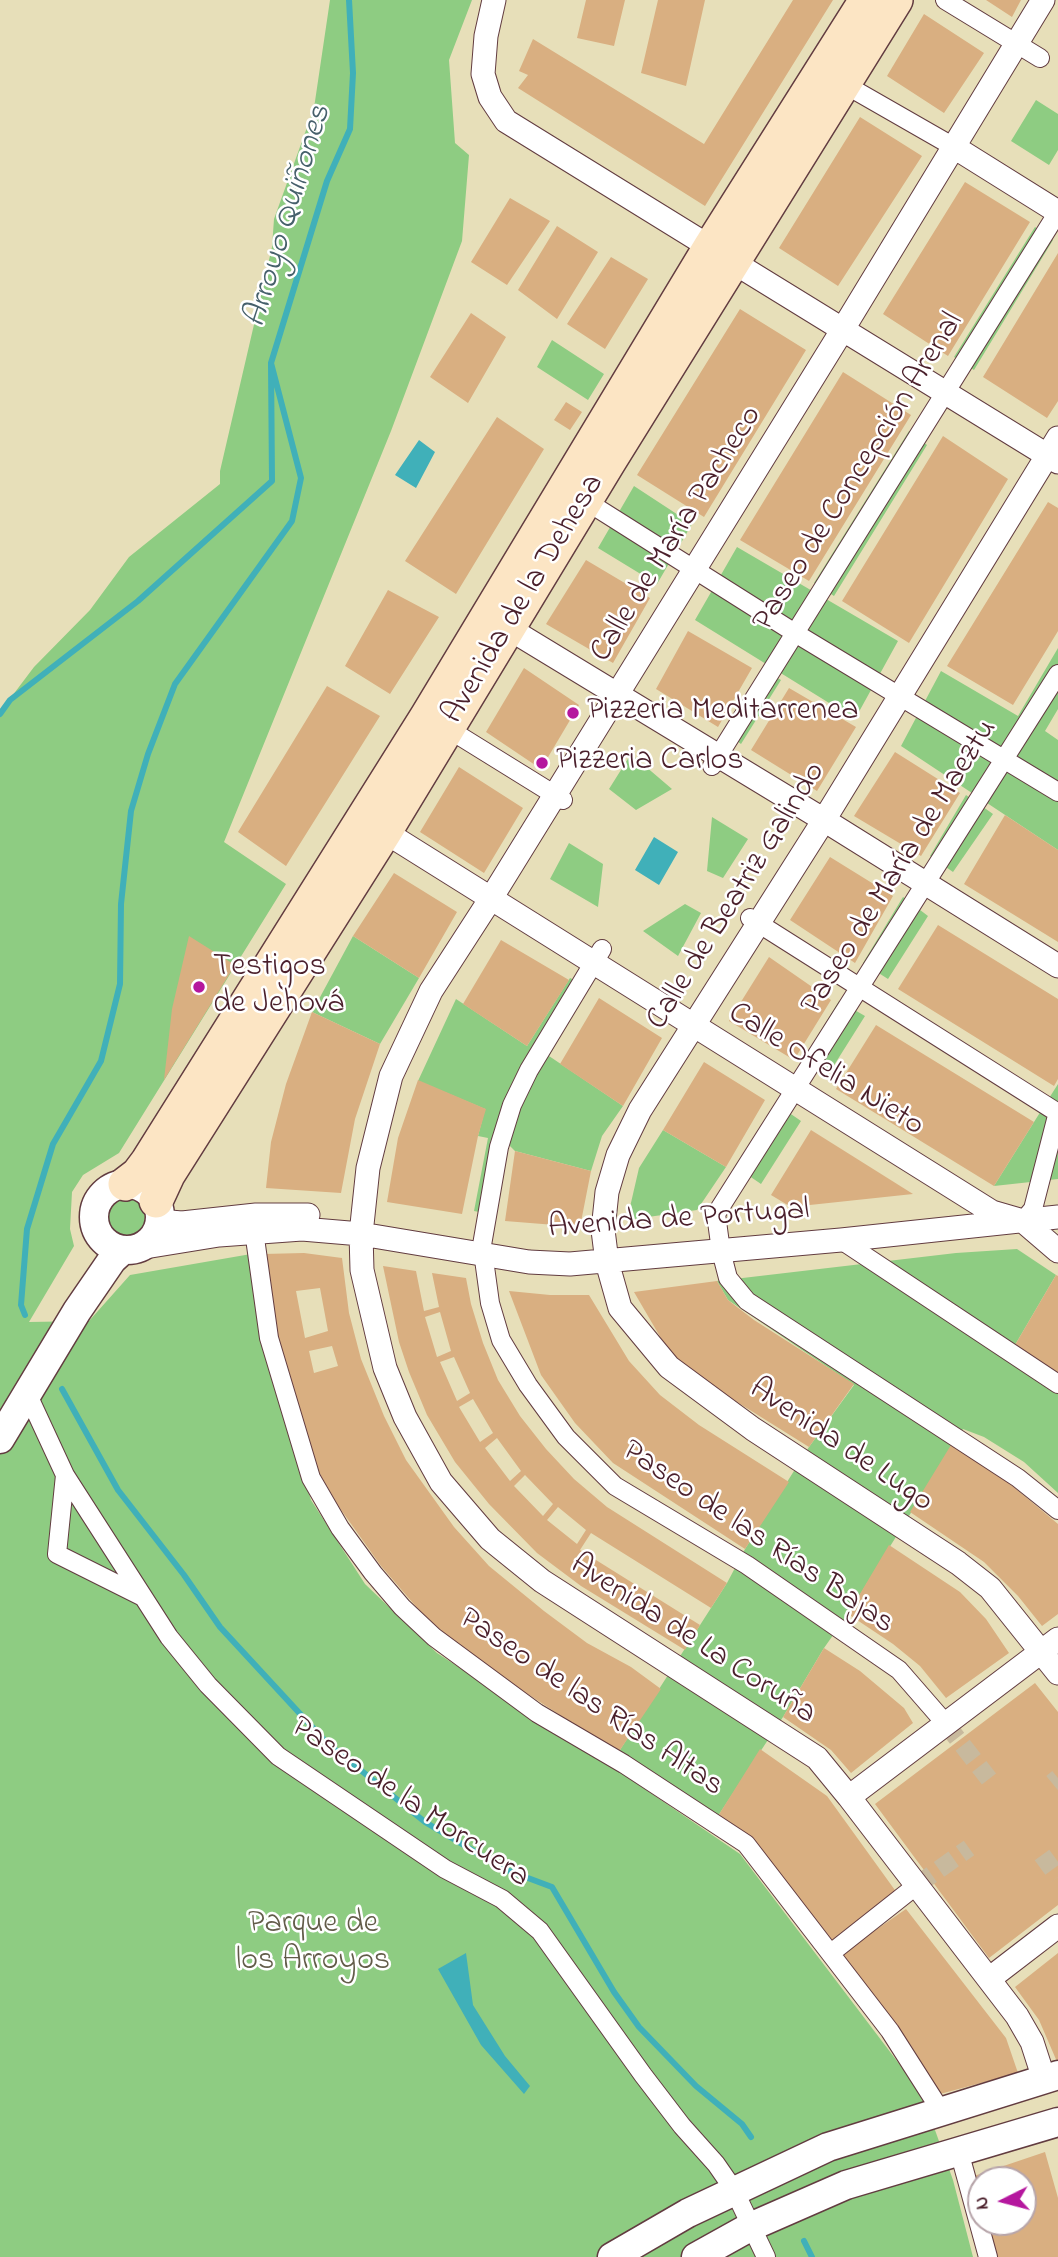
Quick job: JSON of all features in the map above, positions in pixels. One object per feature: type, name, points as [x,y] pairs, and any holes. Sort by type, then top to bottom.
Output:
[{"type":"main road","name":"Avenida de la Dehesa","points":[[158,1208],[168,1175],[385,832],[437,722],[508,628],[586,501],[721,254],[866,0]]},
{"type":"main road","name":"Avenida de la Dehesa","points":[[125,1184],[138,1174],[147,1162],[437,722],[721,254],[844,84],[896,0]]},
{"type":"street","points":[[494,0],[486,36],[483,74],[490,97],[506,121],[945,393],[1054,452]]},
{"type":"street","points":[[945,0],[1040,58]]},
{"type":"street","name":"Calle de María Pacheco","points":[[361,1227],[369,1168],[391,1076],[431,991],[559,797],[616,694],[1043,0]]},
{"type":"street","points":[[844,84],[954,147],[1058,212]]},
{"type":"street","name":"Paseo de Concepción Arenal","points":[[715,761],[1058,212]]},
{"type":"street","name":"Calle de Beatriz Galindo","points":[[606,1255],[603,1230],[607,1192],[618,1154],[640,1110],[694,1027],[754,920],[824,820],[1054,452]]},
{"type":"street","points":[[586,501],[795,633],[1058,792]]},
{"type":"street","points":[[508,628],[616,694],[715,761],[824,820],[1058,966]]},
{"type":"street","name":"Paseo de María de Maeztu","points":[[720,1244],[716,1213],[1058,674]]},
{"type":"street","points":[[437,722],[559,797]]},
{"type":"street","name":"Calle Ofelia Nieto","points":[[385,832],[490,900],[598,957],[694,1027],[992,1212],[1028,1215]]},
{"type":"street","points":[[754,920],[1058,1112],[1028,1215],[1058,1251]]},
{"type":"street","name":"Paseo de las Rías Bajas","points":[[598,957],[529,1070],[512,1105],[499,1147],[482,1250],[490,1303],[501,1340],[528,1385],[566,1437],[615,1486],[747,1565],[899,1670],[946,1724]]},
{"type":"street","points":[[125,1184],[143,1188],[158,1208]]},
{"type":"street","name":"Avenida de la Dehesa","points":[[0,1405],[93,1253],[97,1233],[94,1211],[98,1200],[114,1186],[125,1184]]},
{"type":"street","name":"Avenida de Portugal","points":[[720,1244],[841,1240],[1028,1215],[1058,1206]]},
{"type":"street","name":"Avenida de la Dehesa","points":[[0,1439],[111,1260],[154,1236],[158,1208]]},
{"type":"street","name":"Avenida de Portugal","points":[[158,1208],[170,1222],[284,1214],[482,1250],[529,1262],[570,1264],[606,1255],[992,1212]]},
{"type":"street","name":"Avenida de Portugal","points":[[1028,1215],[1058,1217]]},
{"type":"street","name":"Avenida de Portugal","points":[[131,1249],[254,1231],[361,1227]]},
{"type":"street","name":"Avenida de La Coruña","points":[[361,1227],[362,1270],[385,1368],[405,1417],[441,1482],[490,1539],[542,1581],[817,1758],[1017,2016],[1050,2079]]},
{"type":"street","name":"Paseo de las Rías Altas","points":[[254,1231],[269,1338],[311,1478],[340,1528],[373,1573],[402,1607],[434,1637],[537,1713],[624,1764],[746,1844],[890,2031],[941,2111]]},
{"type":"street","points":[[97,1233],[108,1245],[131,1249]]},
{"type":"street","points":[[841,1240],[1058,1384]]},
{"type":"street","points":[[720,1244],[728,1278],[747,1301],[1018,1478],[1058,1510]]},
{"type":"street","name":"Avenida de Lugo","points":[[606,1255],[620,1308],[669,1367],[752,1429],[958,1563],[990,1588],[1050,1645],[1058,1674]]},
{"type":"street","name":"Paseo de la Morcuera","points":[[27,1395],[65,1475],[169,1637],[208,1685],[278,1756],[445,1869],[502,1899],[540,1931],[643,2075],[682,2126],[716,2164],[734,2190],[766,2257]]},
{"type":"street","points":[[65,1475],[57,1554],[144,1597]]},
{"type":"street","points":[[849,1797],[1050,1645]]},
{"type":"street","points":[[831,1953],[917,1885]]},
{"type":"street","points":[[989,1979],[1058,1926]]},
{"type":"street","points":[[612,2257],[644,2236],[734,2190],[828,2147],[1050,2079]]},
{"type":"street","points":[[696,2257],[750,2227],[846,2185],[1055,2123],[1037,2104],[1050,2079]]},
{"type":"street","points":[[959,2151],[988,2257]]},
{"type":"green space","name":"Parque de los Arroyos","points":[[330,0],[472,0],[449,60],[455,143],[469,155],[462,241],[391,431],[224,842],[286,884],[119,1153],[83,1175],[72,1192],[70,1229],[74,1246],[29,1322],[89,1321],[130,1275],[251,1254],[277,1391],[311,1500],[365,1584],[437,1653],[740,1854],[922,2094],[953,2180],[973,2257],[0,2257],[0,712],[34,667],[90,610],[129,557],[220,484],[220,471],[272,247],[274,219],[314,108]]},
{"type":"green space","points":[[1036,100],[1058,114],[1058,150],[1049,165],[1011,141]]},
{"type":"green space","points":[[1035,227],[1053,240],[974,370],[954,357]]},
{"type":"green space","points":[[552,340],[604,374],[588,400],[537,367]]},
{"type":"green space","points":[[909,431],[927,445],[834,596],[814,583]]},
{"type":"green space","points":[[634,486],[692,524],[657,584],[598,548]]},
{"type":"green space","points":[[737,547],[898,641],[855,719],[695,620]]},
{"type":"green space","points":[[1058,648],[1058,709],[1045,731],[1058,740],[1058,850],[901,746],[941,671],[1018,716]]},
{"type":"green space","points":[[762,669],[781,680],[741,744],[724,731]]},
{"type":"green space","points":[[631,754],[672,789],[636,810],[609,789]]},
{"type":"green space","points":[[966,795],[993,814],[953,872],[930,856]]},
{"type":"green space","points":[[712,817],[748,839],[723,878],[707,871]]},
{"type":"green space","points":[[569,843],[603,864],[598,907],[550,879]]},
{"type":"green space","points":[[903,897],[928,916],[888,979],[863,963]]},
{"type":"green space","points":[[685,904],[701,913],[678,956],[643,931]]},
{"type":"green space","points":[[353,936],[419,978],[380,1044],[312,1012]]},
{"type":"green space","points":[[570,978],[589,987],[549,1056],[623,1106],[602,1136],[591,1171],[515,1151],[508,1144],[495,1215],[474,1211],[488,1138],[478,1136],[485,1109],[418,1081],[456,999],[527,1046]]},
{"type":"green space","points":[[839,1001],[865,1016],[826,1078],[801,1063]]},
{"type":"green space","points":[[1058,1084],[1058,1179],[994,1186],[1034,1122]]},
{"type":"green space","points":[[775,1103],[801,1121],[761,1184],[736,1167]]},
{"type":"green space","points":[[663,1130],[726,1167],[697,1210],[627,1220],[639,1168]]},
{"type":"green space","points":[[127,1195],[136,1196],[143,1201],[148,1208],[148,1226],[143,1233],[136,1238],[127,1239],[118,1238],[111,1233],[106,1226],[105,1217],[106,1208],[111,1201],[118,1196]]},
{"type":"green space","points":[[1017,1249],[1056,1275],[1015,1345],[1058,1389],[1058,1493],[1024,1462],[984,1437],[963,1429],[718,1816],[618,1753],[727,1583],[745,1549],[809,1447],[854,1385],[728,1300],[717,1281],[956,1253]]},
{"type":"water","points":[[419,440],[435,452],[416,488],[395,475]]},
{"type":"water","points":[[654,837],[678,852],[659,885],[635,870]]},
{"type":"water","points":[[466,1953],[473,2005],[505,2056],[530,2086],[524,2094],[481,2045],[438,1969]]},
{"type":"building","points":[[586,0],[625,0],[614,46],[577,38]]},
{"type":"building","points":[[658,0],[705,0],[686,86],[641,73]]},
{"type":"building","points":[[793,0],[833,0],[705,206],[518,88],[528,75],[519,71],[533,39],[704,144]]},
{"type":"building","points":[[986,0],[1021,0],[1012,17]]},
{"type":"building","points":[[924,14],[984,53],[944,113],[887,76]]},
{"type":"building","points":[[860,117],[922,156],[838,286],[779,248]]},
{"type":"building","points":[[965,182],[1030,222],[948,356],[883,314]]},
{"type":"building","points":[[510,198],[550,221],[507,285],[471,262]]},
{"type":"building","points":[[557,226],[598,252],[557,319],[518,290]]},
{"type":"building","points":[[1058,253],[1058,401],[1047,418],[983,377]]},
{"type":"building","points":[[611,257],[648,279],[605,349],[567,324]]},
{"type":"building","points":[[740,309],[806,350],[704,517],[637,475]]},
{"type":"building","points":[[471,313],[506,337],[468,403],[430,377]]},
{"type":"building","points":[[843,372],[911,415],[809,581],[740,540]]},
{"type":"building","points":[[566,402],[582,412],[570,430],[554,420]]},
{"type":"building","points":[[497,417],[544,449],[456,594],[405,561]]},
{"type":"building","points":[[943,436],[1008,479],[909,643],[842,601]]},
{"type":"building","points":[[1048,502],[1058,508],[1058,631],[1013,705],[947,666]]},
{"type":"building","points":[[586,560],[650,598],[613,663],[546,624]]},
{"type":"building","points":[[388,590],[439,617],[390,694],[345,666]]},
{"type":"building","points":[[688,631],[752,668],[718,727],[656,689]]},
{"type":"building","points":[[524,668],[579,705],[541,769],[486,732]]},
{"type":"building","points":[[327,686],[380,716],[286,866],[238,832]]},
{"type":"building","points":[[789,688],[856,727],[817,791],[751,750]]},
{"type":"building","points":[[895,752],[960,793],[921,856],[854,816]]},
{"type":"building","points":[[459,767],[523,808],[484,873],[420,832]]},
{"type":"building","points":[[1005,815],[1058,850],[1058,942],[964,884]]},
{"type":"building","points":[[830,857],[893,896],[855,963],[790,920]]},
{"type":"building","points":[[394,873],[457,912],[419,978],[353,936]]},
{"type":"building","points":[[938,925],[1058,999],[1058,1079],[1054,1086],[898,989]]},
{"type":"building","name":"Testigos de Jehová","points":[[189,936],[235,965],[164,1080],[172,1009]]},
{"type":"building","points":[[501,940],[569,980],[527,1046],[463,1004]]},
{"type":"building","points":[[769,957],[831,1000],[794,1060],[729,1021]]},
{"type":"building","points":[[599,998],[662,1038],[623,1106],[560,1064]]},
{"type":"building","points":[[312,1012],[380,1044],[355,1119],[341,1193],[266,1188],[271,1142],[286,1084]]},
{"type":"building","points":[[876,1025],[1034,1122],[994,1186],[836,1089]]},
{"type":"building","points":[[704,1062],[765,1100],[726,1167],[663,1130]]},
{"type":"building","points":[[418,1080],[486,1109],[462,1214],[387,1202],[398,1138]]},
{"type":"building","points":[[811,1130],[913,1194],[791,1207],[771,1195]]},
{"type":"building","points":[[515,1151],[591,1171],[580,1227],[505,1221]]},
{"type":"building","points":[[304,1253],[342,1258],[349,1313],[361,1359],[384,1416],[406,1460],[454,1527],[489,1566],[544,1611],[587,1643],[631,1667],[661,1689],[618,1753],[468,1655],[419,1610],[381,1566],[339,1507],[312,1460],[279,1358],[263,1254]],"holes":[[[320,1288],[328,1331],[305,1338],[296,1291]],[[332,1346],[338,1366],[314,1373],[309,1351]]]},
{"type":"building","points":[[383,1266],[416,1271],[424,1311],[439,1307],[432,1273],[466,1278],[483,1343],[498,1380],[520,1416],[546,1449],[574,1479],[607,1507],[727,1583],[711,1608],[591,1533],[580,1550],[700,1625],[685,1650],[581,1586],[537,1553],[489,1504],[455,1462],[427,1415],[399,1342]],"holes":[[[440,1312],[451,1351],[437,1357],[425,1317]],[[454,1357],[470,1393],[457,1401],[440,1362]],[[473,1399],[493,1433],[480,1442],[459,1407]],[[497,1438],[521,1471],[510,1481],[485,1448]],[[525,1475],[553,1504],[543,1516],[514,1486]],[[558,1507],[586,1530],[577,1544],[547,1520]]]},
{"type":"building","points":[[1056,1275],[1058,1373],[1039,1366],[1015,1345]]},
{"type":"building","points":[[717,1281],[728,1300],[754,1320],[854,1384],[809,1447],[697,1377],[669,1352],[634,1292]]},
{"type":"building","points":[[509,1291],[589,1295],[629,1361],[660,1395],[699,1425],[789,1482],[745,1549],[613,1463],[575,1423],[541,1375]]},
{"type":"building","points":[[951,1445],[998,1474],[1058,1524],[1058,1614],[1042,1626],[1018,1596],[984,1562],[910,1512]]},
{"type":"building","points":[[889,1545],[960,1592],[986,1619],[1009,1653],[946,1698],[920,1666],[848,1614]]},
{"type":"building","points":[[824,1648],[860,1671],[904,1708],[913,1723],[851,1773],[831,1750],[783,1717]]},
{"type":"building","points":[[1035,1683],[1058,1712],[1058,1905],[989,1958],[875,1804]]},
{"type":"building","points":[[760,1749],[827,1796],[897,1893],[832,1943],[718,1816]]},
{"type":"building","points":[[906,1909],[1006,2038],[1018,2073],[940,2094],[912,2047],[841,1954]]},
{"type":"building","points":[[1058,1953],[1058,2064],[1039,2020],[1015,1987]]},
{"type":"building","points":[[1045,2152],[1058,2198],[1058,2257],[994,2257],[988,2236],[1037,2236],[1037,2166],[1004,2166]]},
{"type":"waterway","name":"Arroyo Quiñones","points":[[0,714],[10,700],[138,601],[272,481],[271,363],[327,181],[350,129],[353,73],[349,0]]},
{"type":"waterway","points":[[25,1315],[21,1305],[27,1229],[53,1144],[101,1061],[120,984],[121,904],[131,811],[148,754],[175,684],[292,521],[301,478],[271,363]]},
{"type":"waterway","points":[[62,1389],[118,1490],[184,1575],[220,1627],[327,1743],[425,1822],[504,1869],[552,1887],[614,1992],[639,2027],[696,2086],[742,2124],[751,2137]]},
{"type":"waterway","points":[[804,2241],[812,2257]]},
{"type":"tunnel","points":[[946,1724],[989,1779]]},
{"type":"tunnel","points":[[1052,1783],[1058,1778]]},
{"type":"tunnel","points":[[917,1885],[969,1848]]},
{"type":"tunnel","points":[[1042,1855],[1058,1877]]},
{"type":"place","name":"Pizzeria Meditarrenea","points":[[573,713]]},
{"type":"place","name":"Pizzeria Carlos","points":[[542,763]]},
{"type":"place","name":"Testigos de Jehová","points":[[199,987]]}]
